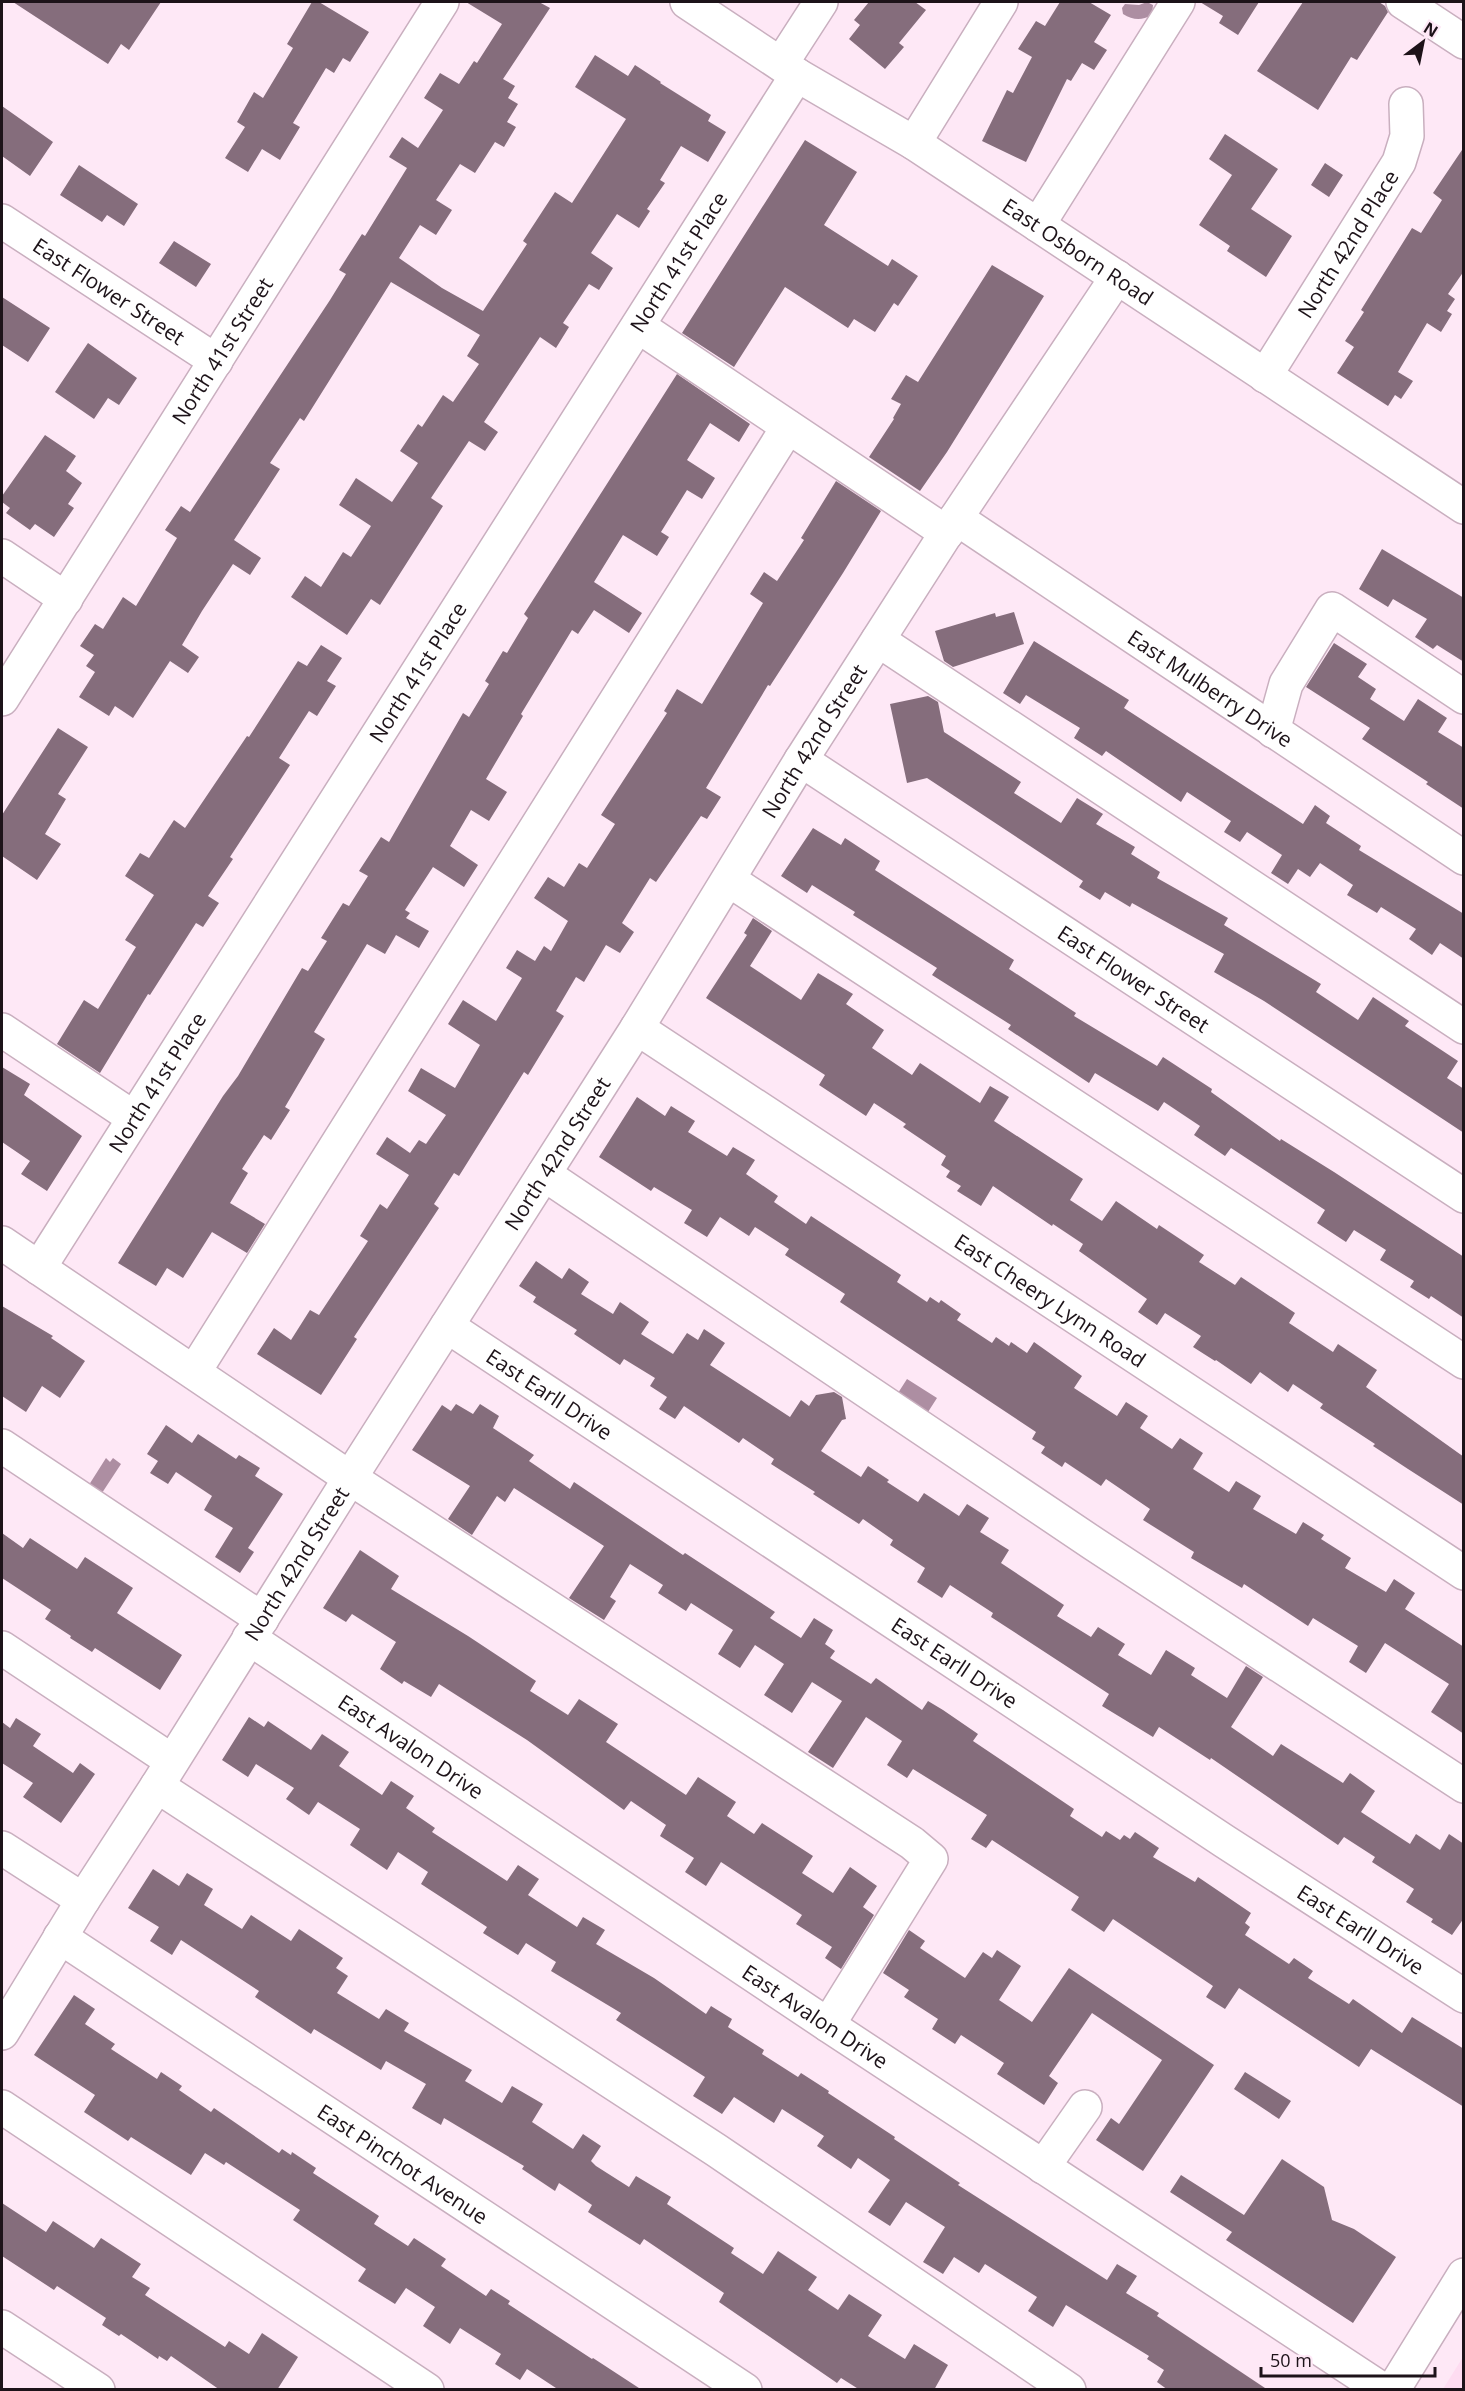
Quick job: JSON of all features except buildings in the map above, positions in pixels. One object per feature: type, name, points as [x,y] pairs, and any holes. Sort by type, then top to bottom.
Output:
[{"type":"street","name":"North 41st Street","points":[[2,699],[442,2]]},
{"type":"street","name":"East Osborn Road","points":[[687,2],[789,70],[914,143],[1464,507]]},
{"type":"street","name":"North 41st Place","points":[[39,1268],[638,326],[789,70],[820,2]]},
{"type":"street","points":[[914,143],[1001,2]]},
{"type":"street","points":[[1038,225],[1178,2]]},
{"type":"street","points":[[1403,2],[1464,42]]},
{"type":"street","name":"North 42nd Place","points":[[1265,376],[1399,162],[1407,136],[1406,104]]},
{"type":"street","name":"East Flower Street","points":[[2,220],[216,361]]},
{"type":"street","name":"North 42nd Street","points":[[2,2033],[82,1900],[165,1774],[350,1478],[637,1029],[801,760],[951,525],[1117,278]]},
{"type":"street","name":"East Mulberry Drive","points":[[638,326],[788,428],[951,525],[1273,731],[1464,858]]},
{"type":"street","points":[[194,1372],[788,428]]},
{"type":"street","points":[[2,556],[66,598]]},
{"type":"street","points":[[1273,731],[1286,684],[1332,609],[1464,697]]},
{"type":"street","points":[[878,640],[1464,1027]]},
{"type":"street","name":"East Flower Street","points":[[801,760],[1464,1196]]},
{"type":"street","points":[[729,880],[1464,1362]]},
{"type":"street","name":"East Cheery Lynn Road","points":[[637,1029],[1464,1573]]},
{"type":"street","points":[[2,1030],[134,1118]]},
{"type":"street","points":[[544,1174],[1104,1550],[1464,1786]]},
{"type":"street","points":[[2,1243],[350,1478],[912,1843],[931,1859],[828,2025]]},
{"type":"street","name":"East Earll Drive","points":[[447,1326],[1224,1841],[1464,1996]]},
{"type":"street","name":"East Avalon Drive","points":[[2,1446],[256,1629],[828,2025],[1383,2390]]},
{"type":"street","points":[[2,1648],[165,1774],[1069,2390]]},
{"type":"street","points":[[2,1848],[82,1900]]},
{"type":"street","name":"East Pinchot Avenue","points":[[60,1937],[745,2390]]},
{"type":"street","points":[[2,2107],[427,2390]]},
{"type":"street","points":[[1043,2166],[1085,2107]]},
{"type":"street","points":[[1393,2390],[1464,2275]]},
{"type":"street","points":[[2,2327],[98,2390]]},
{"type":"shaded area","points":[[1147,2],[1153,5],[1152,15],[1137,19],[1123,14],[1122,8],[1125,4],[1139,5]]},
{"type":"shaded area","points":[[907,1379],[937,1398],[928,1412],[898,1393]]},
{"type":"shaded area","points":[[106,1458],[110,1462],[113,1458],[121,1464],[100,1496],[87,1488]]},
{"type":"shaded area","points":[[1463,2357],[1463,2389],[1443,2389]]}]
